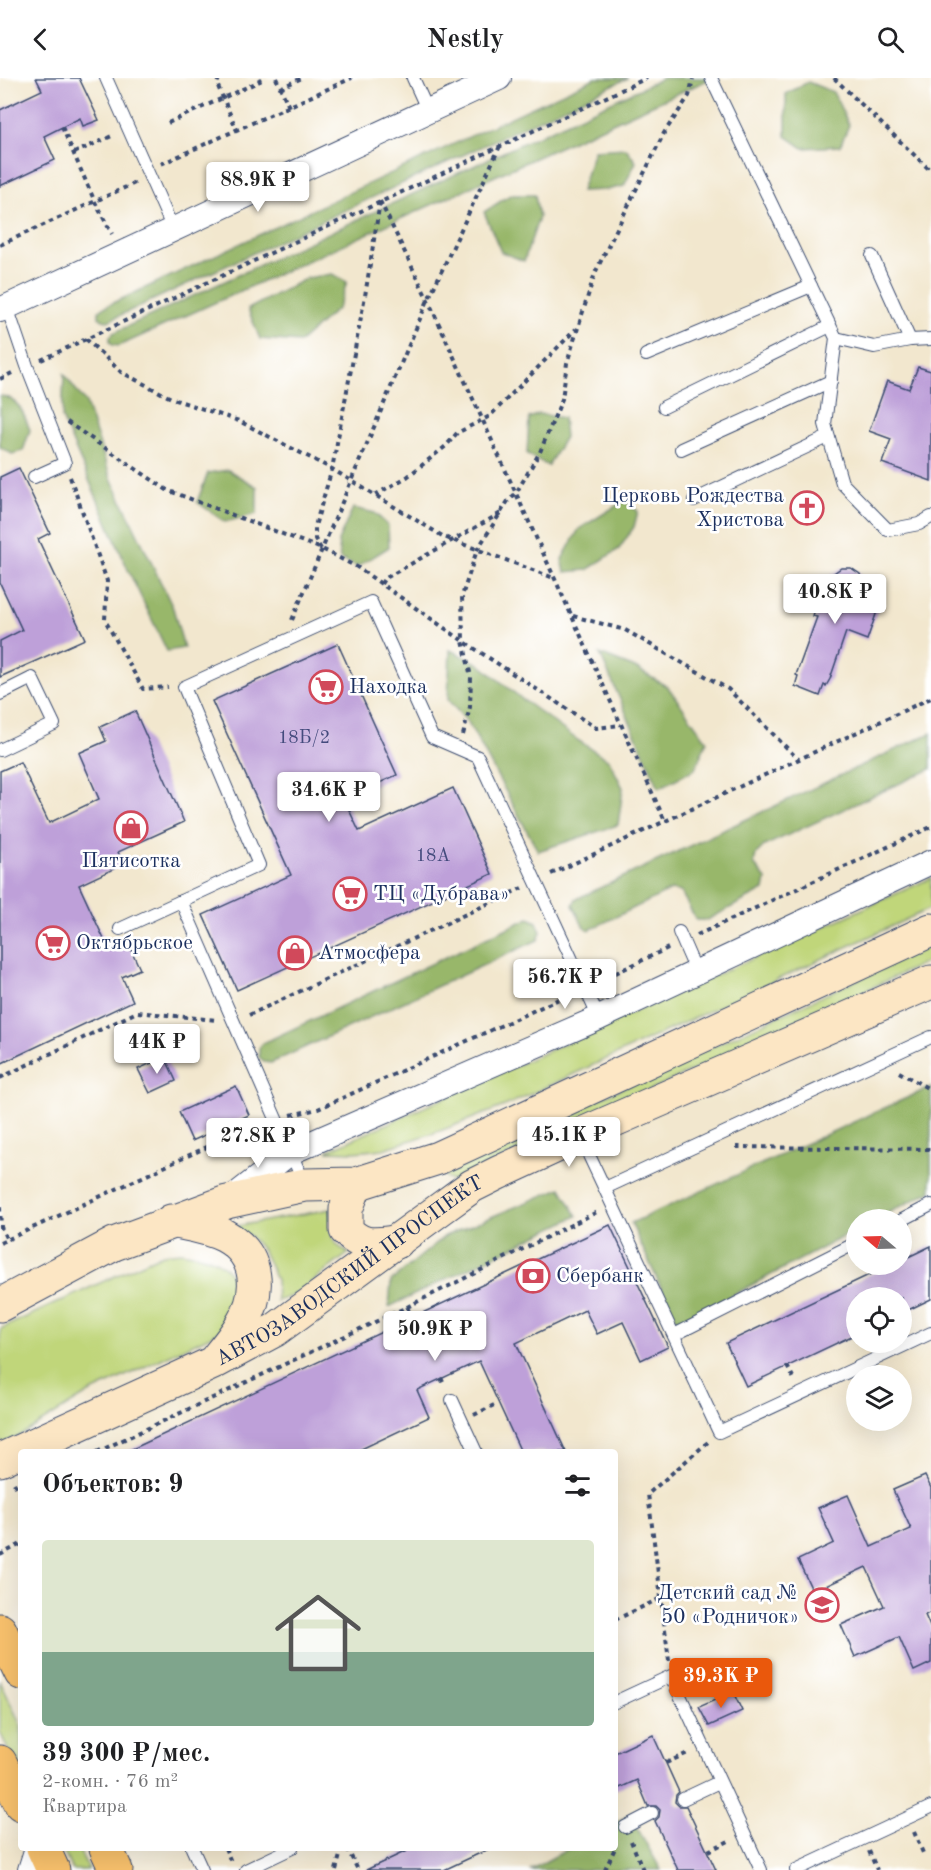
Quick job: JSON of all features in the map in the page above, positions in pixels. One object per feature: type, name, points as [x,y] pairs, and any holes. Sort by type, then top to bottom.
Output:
[{"type":"main road","points":[[0,1630],[18,1667]]},
{"type":"main road","points":[[0,1762],[18,1798]]},
{"type":"main road","points":[[44,1851],[53,1870]]},
{"type":"main road","points":[[107,1851],[116,1870]]},
{"type":"street","points":[[3,308],[499,78]]},
{"type":"street","points":[[227,1202],[291,1152],[598,1018],[931,862]]},
{"type":"street","name":"АВТОЗАВОДСКИЙ ПРОСПЕКТ","points":[[0,1305],[114,1244],[227,1202],[305,1185],[356,1184],[438,1158],[931,930]]},
{"type":"street","name":"АВТОЗАВОДСКИЙ ПРОСПЕКТ","points":[[25,1449],[215,1362],[276,1330],[472,1186],[580,1135],[931,982]]},
{"type":"street","points":[[356,1184],[346,1209],[346,1230],[367,1245],[397,1242]]},
{"type":"street","points":[[171,1221],[204,1228],[226,1237],[244,1251],[255,1273],[254,1295],[243,1322],[215,1362]]},
{"type":"street","name":"АВТОЗАВОДСКИЙ ПРОСПЕКТ","points":[[1,1460],[18,1452]]},
{"type":"street","points":[[30,1870],[36,1851]]},
{"type":"lane","points":[[105,78],[173,229]]},
{"type":"lane","points":[[413,78],[428,111]]},
{"type":"lane","points":[[711,78],[836,338],[825,424],[842,483],[888,530],[919,524],[931,518]]},
{"type":"lane","points":[[872,256],[910,340]]},
{"type":"lane","points":[[646,355],[811,286]]},
{"type":"lane","points":[[3,308],[65,464],[34,477]]},
{"type":"lane","points":[[664,407],[830,326]]},
{"type":"lane","points":[[836,338],[874,347],[910,340],[931,339]]},
{"type":"lane","points":[[681,449],[831,381]]},
{"type":"lane","points":[[694,500],[828,437]]},
{"type":"lane","points":[[120,929],[259,865],[184,687],[371,602],[432,737],[478,757],[598,1018]]},
{"type":"lane","points":[[0,694],[32,678],[54,724],[0,750]]},
{"type":"lane","points":[[181,901],[305,1185]]},
{"type":"lane","points":[[681,937],[696,971]]},
{"type":"lane","points":[[605,1188],[931,1037]]},
{"type":"lane","points":[[580,1135],[719,1432],[931,1333]]},
{"type":"lane","points":[[912,1215],[931,1205]]},
{"type":"lane","points":[[674,1335],[846,1248]]},
{"type":"lane","points":[[452,1400],[475,1449]]},
{"type":"lane","points":[[618,1701],[671,1676],[761,1870]]},
{"type":"lane","points":[[683,1799],[719,1782]]},
{"type":"lane","points":[[796,1870],[931,1807]]},
{"type":"lane","points":[[625,1827],[652,1814]]},
{"type":"lane","points":[[193,1851],[202,1870]]},
{"type":"lane","points":[[246,1870],[286,1851]]},
{"type":"path","points":[[219,78],[217,84],[237,130]]},
{"type":"path","points":[[168,123],[259,79],[266,78]]},
{"type":"path","points":[[276,78],[289,106]]},
{"type":"path","points":[[280,88],[302,78]]},
{"type":"path","points":[[0,245],[140,181],[147,170],[352,78]]},
{"type":"path","points":[[0,379],[646,78]]},
{"type":"path","points":[[459,749],[471,707],[471,677],[463,641],[462,596],[477,550],[508,501],[516,493],[540,452],[561,399],[576,328],[595,273],[664,133],[689,96],[693,78]]},
{"type":"path","points":[[834,78],[931,171]]},
{"type":"path","points":[[62,127],[111,235],[120,231]]},
{"type":"path","points":[[74,153],[128,129]]},
{"type":"path","points":[[282,642],[428,300],[500,146]]},
{"type":"path","points":[[140,181],[144,189]]},
{"type":"path","points":[[380,201],[428,300],[665,821]]},
{"type":"path","points":[[322,549],[315,540],[315,526],[332,469],[365,296],[380,201]]},
{"type":"path","points":[[375,495],[407,477],[446,446],[457,433],[490,416],[576,328]]},
{"type":"path","points":[[86,339],[121,372],[173,399],[239,421],[332,469],[444,537],[555,578]]},
{"type":"path","points":[[49,419],[62,418],[167,490],[322,549],[357,567],[463,641],[596,728],[621,725]]},
{"type":"path","points":[[65,464],[106,581],[105,620],[143,689],[184,687]]},
{"type":"path","points":[[371,602],[384,579],[501,513]]},
{"type":"path","points":[[572,616],[625,630],[728,689],[798,759]]},
{"type":"path","points":[[0,1078],[137,1012],[235,1022],[931,698]]},
{"type":"path","points":[[0,1243],[259,1123],[318,1109],[585,988],[681,937],[931,827]]},
{"type":"path","points":[[888,1077],[910,1067]]},
{"type":"path","points":[[899,1072],[931,1090]]},
{"type":"path","points":[[726,1152],[747,1142]]},
{"type":"path","points":[[736,1147],[931,1149]]},
{"type":"path","points":[[103,1449],[407,1307],[613,1204]]},
{"type":"path","points":[[0,1207],[0,1227],[7,1240]]},
{"type":"path","points":[[407,1307],[412,1318]]},
{"type":"path","points":[[462,1421],[498,1403]]},
{"type":"path","points":[[671,1676],[648,1494],[719,1432]]},
{"type":"path","points":[[0,1555],[18,1546]]},
{"type":"path","points":[[618,1619],[661,1598]]},
{"type":"path","points":[[666,1763],[703,1746]]},
{"type":"path","points":[[907,1818],[923,1854]]},
{"type":"path","points":[[625,1827],[643,1870]]},
{"type":"path","points":[[708,1851],[744,1834]]},
{"type":"path","points":[[226,1851],[235,1870]]},
{"type":"path","points":[[336,1870],[341,1851]]},
{"type":"path","points":[[348,1851],[358,1870]]},
{"type":"path","points":[[605,1870],[614,1851]]},
{"type":"green space","points":[[595,78],[628,78],[108,321],[99,317],[99,311],[102,308]]},
{"type":"green space","points":[[663,78],[712,78],[119,346],[110,342],[113,333]]},
{"type":"green space","points":[[808,82],[833,92],[849,125],[840,146],[803,148],[786,136],[786,94]]},
{"type":"green space","points":[[626,148],[636,162],[624,186],[606,190],[581,191],[594,150]]},
{"type":"green space","points":[[510,195],[535,195],[539,217],[524,261],[501,252],[484,212]]},
{"type":"green space","points":[[332,274],[347,282],[338,308],[300,342],[260,339],[248,309],[307,278]]},
{"type":"green space","points":[[64,374],[86,403],[110,476],[173,608],[184,648],[167,651],[129,572],[62,418]]},
{"type":"green space","points":[[0,396],[16,403],[25,418],[30,430],[23,451],[12,454],[0,447]]},
{"type":"green space","points":[[539,414],[563,418],[565,437],[548,466],[527,454],[529,418]]},
{"type":"green space","points":[[228,470],[257,487],[257,514],[225,522],[197,502],[208,473]]},
{"type":"green space","points":[[624,501],[638,511],[634,527],[619,549],[587,570],[565,572],[562,559],[579,529]]},
{"type":"green space","points":[[353,508],[375,513],[388,526],[389,547],[357,567],[340,559],[338,541]]},
{"type":"green space","points":[[450,650],[479,664],[522,699],[609,760],[623,788],[618,825],[538,851],[469,724],[448,700]]},
{"type":"green space","points":[[600,654],[635,668],[668,687],[707,741],[695,769],[659,788]]},
{"type":"green space","points":[[931,733],[931,769],[764,846],[756,854],[754,864],[766,879],[764,890],[707,920],[696,920],[681,892],[671,890],[589,930],[583,926],[573,905],[576,899]]},
{"type":"green space","points":[[931,878],[931,908],[507,1105],[440,1131],[383,1149],[354,1152],[327,1151]]},
{"type":"green space","points":[[529,918],[537,922],[541,932],[538,940],[271,1063],[259,1057],[259,1048],[263,1043]]},
{"type":"green space","points":[[931,946],[931,960],[475,1171],[460,1180],[452,1181],[445,1177],[446,1169]]},
{"type":"green space","points":[[931,1087],[931,1191],[896,1209],[846,1209],[846,1235],[678,1324],[631,1223]]},
{"type":"green space","points":[[561,1188],[577,1216],[389,1307],[391,1281],[445,1236]]},
{"type":"green space","points":[[331,1209],[331,1230],[334,1240],[337,1245],[349,1253],[294,1295],[277,1301],[276,1280],[263,1251],[250,1236],[231,1227]]},
{"type":"green space","points":[[180,1252],[202,1256],[219,1263],[236,1284],[240,1295],[223,1330],[89,1393],[2,1444],[0,1440],[0,1329],[163,1254]]},
{"type":"green space","points":[[0,1680],[18,1719],[18,1771],[0,1732]]},
{"type":"green space","points":[[630,1815],[661,1870],[530,1870],[565,1851],[618,1851],[618,1821]]},
{"type":"green space","points":[[63,1851],[80,1851],[89,1870],[72,1870]]},
{"type":"building","points":[[36,78],[79,78],[99,120],[83,126],[80,118],[44,136],[55,160],[0,186],[0,110],[42,90]]},
{"type":"building","points":[[918,367],[931,371],[931,481],[882,463],[891,439],[869,431],[887,381],[909,389]]},
{"type":"building","points":[[19,468],[50,533],[38,539],[85,639],[0,677],[0,641],[22,630],[0,583],[0,477]]},
{"type":"building","points":[[841,568],[851,568],[860,574],[865,591],[882,597],[867,640],[846,632],[830,679],[826,686],[824,685],[820,696],[795,686],[798,676],[796,675],[817,617],[813,616],[815,609],[804,605],[812,583],[823,588],[827,578]]},
{"type":"building","points":[[338,644],[397,775],[344,799],[359,831],[453,788],[492,874],[237,990],[203,915],[291,875],[212,701]]},
{"type":"building","name":"Октябрьское","points":[[135,711],[184,822],[118,852],[124,864],[79,885],[109,950],[127,941],[140,969],[122,977],[133,1001],[0,1064],[0,771],[20,762],[49,823],[99,799],[79,753],[106,741],[100,727]]},
{"type":"building","points":[[165,1057],[176,1081],[150,1093],[138,1069]]},
{"type":"building","points":[[236,1086],[249,1115],[192,1141],[179,1112]]},
{"type":"building","points":[[610,1225],[668,1347],[641,1360],[623,1322],[597,1334],[585,1310],[516,1343],[565,1449],[520,1449],[479,1361],[417,1390],[429,1417],[361,1449],[132,1449]]},
{"type":"building","points":[[931,1246],[931,1299],[912,1308],[912,1287],[846,1287],[846,1339],[746,1386],[726,1343],[869,1275],[912,1275],[912,1255]]},
{"type":"building","points":[[925,1476],[931,1488],[931,1612],[925,1615],[931,1629],[931,1663],[914,1671],[899,1637],[855,1657],[841,1625],[884,1606],[866,1567],[813,1592],[798,1560],[834,1543],[818,1508],[848,1495],[871,1547],[911,1529],[893,1490]]},
{"type":"building","points":[[733,1692],[742,1711],[709,1726],[699,1707]]},
{"type":"building","points":[[653,1735],[679,1792],[675,1802],[679,1806],[686,1806],[716,1870],[678,1870],[655,1821],[659,1817],[660,1810],[656,1806],[648,1806],[637,1780],[618,1789],[618,1752]]},
{"type":"building","points":[[407,1851],[485,1851],[444,1870],[366,1870]]},
{"type":"place","name":"Церковь Рождества Христова","points":[[807,508]]},
{"type":"place","name":"Находка","points":[[326,687]]},
{"type":"place","name":"Пятисотка","points":[[131,828]]},
{"type":"place","name":"ТЦ «Дубрава»","points":[[350,894]]},
{"type":"place","name":"Октябрьское","points":[[53,943]]},
{"type":"place","name":"Атмосфера","points":[[295,953]]},
{"type":"place","name":"Сбербанк","points":[[533,1276]]},
{"type":"place","name":"Детский сад № 50 «Родничок»","points":[[822,1605]]}]
